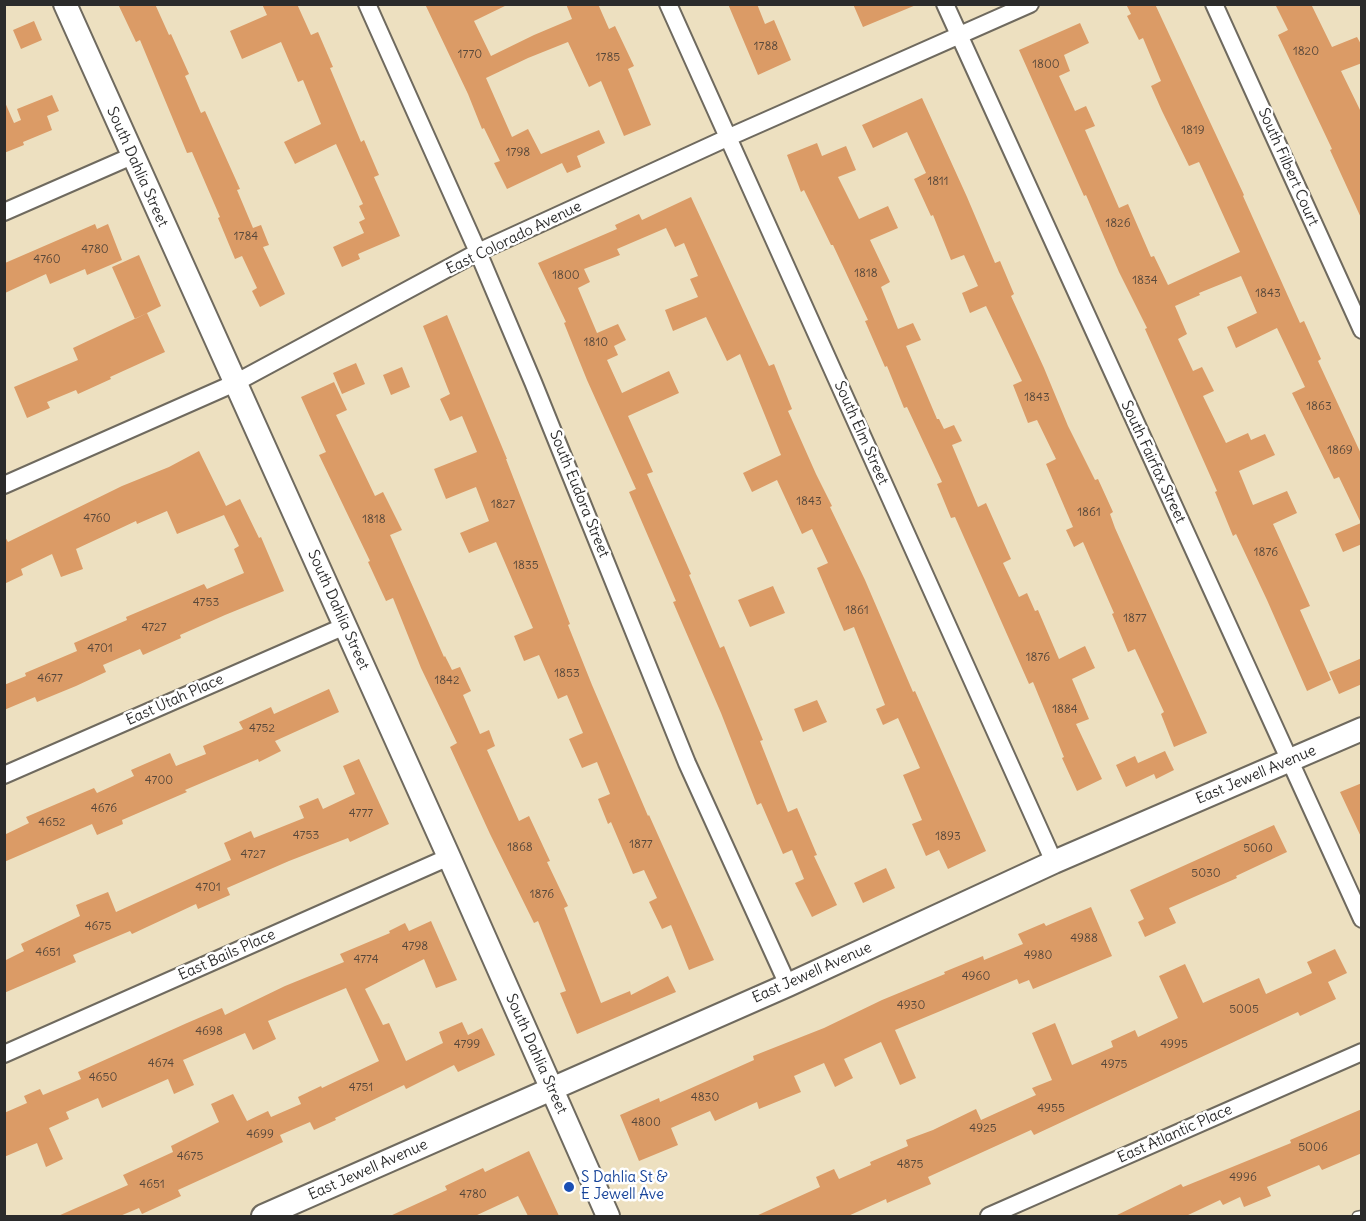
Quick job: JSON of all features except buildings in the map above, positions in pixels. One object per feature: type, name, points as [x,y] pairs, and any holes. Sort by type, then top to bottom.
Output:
[{"type":"street","name":"South Dahlia Street","points":[[65,4],[608,1216]]},
{"type":"street","name":"South Eudora Street","points":[[368,4],[478,252],[572,477],[687,763],[788,985]]},
{"type":"street","name":"South Elm Street","points":[[668,4],[1054,862]]},
{"type":"street","name":"South Fairfax Street","points":[[945,4],[1362,919]]},
{"type":"street","name":"East Colorado Avenue","points":[[4,486],[235,383],[478,252],[1030,4]]},
{"type":"street","name":"South Filbert Court","points":[[1215,4],[1362,330]]},
{"type":"street","points":[[4,212],[132,156]]},
{"type":"street","name":"East Utah Place","points":[[4,775],[345,626]]},
{"type":"street","name":"East Jewell Avenue","points":[[263,1216],[788,985],[1054,862],[1362,729]]},
{"type":"street","name":"East Bails Place","points":[[4,1054],[449,857]]},
{"type":"street","name":"East Atlantic Place","points":[[989,1216],[1362,1052]]},
{"type":"lane","points":[[1357,1216],[1362,1215]]},
{"type":"place","name":"S Dahlia St & E Jewell Ave","points":[[569,1187]]}]
